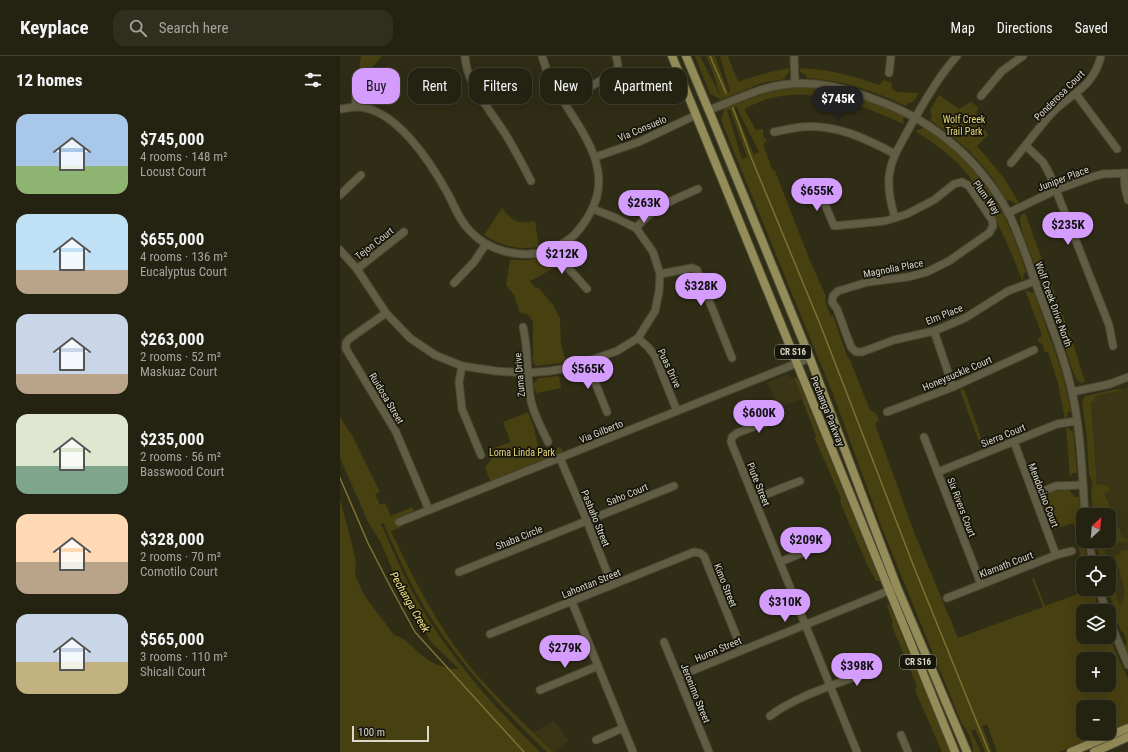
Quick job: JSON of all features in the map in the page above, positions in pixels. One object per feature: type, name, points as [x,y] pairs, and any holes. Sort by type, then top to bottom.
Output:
[{"type":"main road","name":"Pechanga Parkway","points":[[672,56],[798,363],[885,583],[893,588],[967,752]]},
{"type":"main road","name":"Pechanga Parkway","points":[[686,56],[810,358],[893,588],[955,752]]},
{"type":"main road","points":[[696,115],[709,110]]},
{"type":"main road","points":[[1071,752],[1128,728]]},
{"type":"main road","points":[[1094,752],[1128,737]]},
{"type":"main road","points":[[1082,752],[1090,749],[1093,743]]},
{"type":"street","points":[[465,56],[467,71],[475,87],[507,136],[531,181]]},
{"type":"street","points":[[542,56],[547,68]]},
{"type":"street","points":[[592,86],[617,70],[618,64],[616,56]]},
{"type":"street","points":[[794,56],[795,83]]},
{"type":"street","points":[[888,73],[890,56]]},
{"type":"street","points":[[819,190],[834,226],[885,221],[895,218],[890,201],[888,178],[895,154],[931,90],[957,56]]},
{"type":"street","points":[[981,96],[1002,71],[1022,56]]},
{"type":"street","name":"Ponderosa Court","points":[[1011,163],[1050,115],[1076,94],[1090,80],[1096,71],[1101,56]]},
{"type":"street","name":"Wolf Creek Drive North","points":[[709,110],[754,91],[770,87],[795,83],[819,83],[848,90],[895,107],[916,117],[940,133],[966,155],[990,184],[1008,213],[1058,343],[1072,392],[1077,421],[1085,508]]},
{"type":"street","points":[[1076,94],[1117,149]]},
{"type":"street","points":[[340,109],[355,107],[380,113],[398,125],[434,169],[460,217],[471,232],[486,244],[499,250],[517,254],[530,254],[544,252],[570,240],[579,231],[593,209],[598,193],[599,181],[595,157],[566,104]]},
{"type":"street","name":"Via Consuelo","points":[[595,157],[638,142],[696,115]]},
{"type":"street","points":[[774,132],[802,126],[824,127],[864,139],[895,154]]},
{"type":"street","points":[[1026,146],[1043,162],[1050,174],[1109,325],[1113,346]]},
{"type":"street","points":[[1126,173],[1125,188],[1128,200]]},
{"type":"street","name":"Juniper Place","points":[[1008,213],[1056,190],[1102,174],[1126,173]]},
{"type":"street","points":[[340,195],[362,175]]},
{"type":"street","name":"Plum Way","points":[[895,218],[916,210],[934,200],[954,184],[962,182],[969,186],[992,220],[993,226]]},
{"type":"street","points":[[636,228],[651,212],[698,189]]},
{"type":"street","points":[[340,250],[357,269],[386,313],[410,338],[435,355],[462,366],[496,371],[527,373],[555,371],[618,351],[638,338],[655,311],[659,292],[660,274],[653,252],[636,228],[593,209]]},
{"type":"street","name":"Magnolia Place","points":[[856,352],[852,347],[837,309],[832,302],[833,296],[838,291],[868,282],[908,277],[938,267],[959,255],[989,233],[993,226]]},
{"type":"street","name":"Tejon Court","points":[[357,269],[404,232]]},
{"type":"street","points":[[454,282],[474,262],[486,244]]},
{"type":"street","points":[[557,247],[570,270],[587,289]]},
{"type":"street","points":[[660,274],[692,268],[696,270],[732,358]]},
{"type":"street","name":"Elm Place","points":[[856,352],[862,352],[894,340],[934,331],[965,318],[1008,291],[1035,281]]},
{"type":"street","name":"Ruidosa Street","points":[[386,313],[349,339],[346,343],[346,349],[396,432],[429,510]]},
{"type":"street","name":"Zuma Drive","points":[[523,327],[527,341],[527,373],[531,403],[548,442]]},
{"type":"street","points":[[934,331],[953,387]]},
{"type":"street","name":"Puas Drive","points":[[638,338],[655,356],[677,411]]},
{"type":"street","name":"Honeysuckle Court","points":[[887,412],[953,387],[1034,350]]},
{"type":"street","name":"Via Gilberto","points":[[398,522],[810,358]]},
{"type":"street","points":[[587,362],[607,412]]},
{"type":"street","points":[[462,366],[459,382],[462,409],[481,455]]},
{"type":"street","points":[[1072,392],[1110,384],[1128,377]]},
{"type":"street","name":"Piute Street","points":[[775,419],[737,433],[732,436],[731,442],[804,625],[857,752]]},
{"type":"street","name":"Sierra Court","points":[[938,472],[1057,424],[1077,421]]},
{"type":"street","name":"Six Rivers Court","points":[[924,437],[982,584]]},
{"type":"street","name":"Mendocino Court","points":[[1014,442],[1056,555]]},
{"type":"street","name":"Pashaho Street","points":[[560,458],[587,521],[612,586]]},
{"type":"street","points":[[754,499],[800,481]]},
{"type":"street","points":[[1034,495],[1056,486],[1083,485]]},
{"type":"street","name":"Saho Court","points":[[587,521],[674,486]]},
{"type":"street","name":"Shaba Circle","points":[[459,572],[587,521]]},
{"type":"street","points":[[780,562],[826,543]]},
{"type":"street","name":"Klamath Court","points":[[948,598],[1056,555],[1072,551]]},
{"type":"street","name":"Lahontan Street","points":[[490,634],[694,552],[700,553]]},
{"type":"street","name":"Kimo Street","points":[[700,553],[704,556],[742,650]]},
{"type":"street","name":"Huron Street","points":[[679,676],[893,588]]},
{"type":"street","points":[[572,602],[633,752]]},
{"type":"street","points":[[1116,637],[1128,665]]},
{"type":"street","name":"Jeronimo Street","points":[[664,642],[709,752]]},
{"type":"street","points":[[540,690],[598,666]]},
{"type":"street","points":[[770,716],[781,708],[876,669]]},
{"type":"street","points":[[596,740],[623,728]]},
{"type":"street","points":[[901,735],[908,752]]},
{"type":"shaded area","points":[[788,374],[789,377],[794,378],[802,399],[781,407],[777,406],[768,382]]},
{"type":"shaded area","points":[[1128,387],[1128,611],[1123,613],[1116,593],[1116,556],[1106,556],[1104,548],[1116,548],[1116,508],[1099,508],[1090,395],[1117,389],[1121,390]]},
{"type":"shaded area","points":[[554,721],[569,741],[556,752],[553,752],[533,732]]},
{"type":"green space","points":[[361,56],[382,56],[371,68],[359,68]]},
{"type":"green space","points":[[695,56],[700,56],[720,95],[706,56],[715,56],[728,92],[730,91],[720,56],[728,56],[738,82],[789,68],[789,72],[785,79],[762,83],[720,100],[719,98],[710,94]]},
{"type":"green space","points":[[800,68],[841,74],[880,85],[883,80],[891,82],[892,89],[897,92],[919,93],[914,101],[906,106],[857,87],[832,81],[806,78],[806,75],[800,72]]},
{"type":"green space","points":[[800,87],[827,90],[867,100],[904,116],[904,124],[854,104],[820,96],[803,95],[767,99],[744,109],[756,130],[763,129],[763,136],[767,141],[763,144],[772,169],[775,171],[810,261],[826,296],[827,306],[831,316],[833,315],[847,356],[870,410],[876,413],[879,420],[875,424],[914,532],[958,638],[1043,607],[1032,579],[1034,578],[1045,606],[1076,595],[1076,596],[1095,596],[1097,604],[1076,604],[1076,644],[1112,644],[1116,652],[1076,652],[1076,692],[1116,692],[1116,652],[1128,679],[1128,724],[1116,730],[1116,700],[1076,700],[1076,740],[1090,740],[1060,752],[997,752],[987,724],[982,726],[992,752],[985,752],[975,729],[971,731],[981,752],[973,752],[970,736],[961,722],[883,531],[833,394],[721,120],[724,111],[723,109],[779,90]],"holes":[[[736,106],[759,152],[754,155],[734,108]],[[730,109],[747,157],[742,159],[727,110]]]},
{"type":"green space","name":"Wolf Creek Trail Park","points":[[939,95],[959,109],[971,102],[978,107],[976,115],[988,135],[977,146],[1004,178],[1019,203],[1016,205],[1014,202],[1009,200],[1007,201],[976,158],[958,141],[930,120],[932,118],[930,110]]},
{"type":"green space","points":[[923,127],[937,136],[962,158],[984,183],[1002,211],[1014,237],[1026,272],[1024,273],[1022,280],[999,226],[977,188],[969,176],[951,157],[915,131]]},
{"type":"green space","points":[[502,208],[516,221],[535,221],[539,247],[524,248],[510,246],[497,242],[484,235]]},
{"type":"green space","points":[[1025,213],[1073,343],[1085,382],[1081,383],[1077,380],[1072,369],[1060,332],[1022,231],[1020,220],[1021,215]]},
{"type":"green space","points":[[551,256],[557,258],[560,265],[530,281],[536,288],[538,287],[553,305],[560,319],[561,344],[566,362],[537,366],[533,362],[533,323],[528,315],[520,313],[514,295],[506,285],[510,260],[529,260]]},
{"type":"green space","points":[[1025,290],[1032,293],[1034,292],[1062,372],[1071,412],[1068,412],[1066,420],[1058,383],[1048,352],[1044,352],[1043,345],[1037,340],[1042,335]]},
{"type":"green space","points":[[559,376],[561,388],[536,393],[533,384],[539,378]]},
{"type":"green space","points":[[797,377],[880,581],[876,581],[867,564],[840,502],[841,498],[815,439],[816,436],[794,378]]},
{"type":"green space","points":[[964,389],[984,446],[981,447],[960,390]]},
{"type":"green space","points":[[1117,389],[1124,390],[1095,396],[1095,401],[1091,402],[1097,485],[1102,484],[1109,487],[1110,490],[1104,493],[1110,508],[1092,508],[1092,483],[1089,475],[1087,437],[1082,401],[1085,396]]},
{"type":"green space","name":"Loma Linda Park","points":[[528,412],[534,428],[539,450],[544,453],[550,453],[558,447],[561,448],[563,452],[490,481],[485,467],[492,458],[489,450],[511,442],[503,422]]},
{"type":"green space","points":[[340,417],[353,437],[380,492],[375,494],[380,505],[385,503],[391,516],[412,507],[414,511],[397,518],[401,527],[391,531],[415,581],[433,613],[464,659],[507,707],[553,752],[547,752],[509,714],[456,654],[426,610],[413,587],[383,523],[381,524],[405,578],[434,629],[476,684],[540,752],[340,752],[340,499],[356,563],[355,575],[364,595],[394,635],[405,640],[419,653],[433,662],[443,667],[459,669],[431,642],[416,614],[405,599],[380,541],[368,522],[340,458]]},
{"type":"green space","points":[[1066,426],[1071,431],[1073,430],[1077,473],[1073,473],[1070,477]]},
{"type":"green space","points":[[1070,489],[1070,492],[1076,497],[1079,497],[1080,508],[1076,508],[1076,535],[1074,523],[1051,530],[1041,502],[1044,501],[1045,497],[1043,496],[1056,491]]},
{"type":"green space","points":[[1116,521],[1123,538],[1128,541],[1116,543]]},
{"type":"green space","points":[[1078,548],[1085,548],[1086,556],[1080,556]]},
{"type":"green space","points":[[1097,548],[1105,548],[1106,556],[1099,556]]},
{"type":"green space","points":[[1128,550],[1128,654],[1124,645],[1127,641],[1116,619],[1116,604],[1113,604],[1110,596],[1116,596],[1116,593],[1120,606],[1125,592],[1115,555],[1121,554],[1121,551]]},
{"type":"green space","points":[[889,604],[950,752],[942,752],[915,690],[917,686],[892,626],[893,622],[887,606]]},
{"type":"waterway","points":[[710,56],[726,93]]},
{"type":"waterway","points":[[733,108],[751,157],[820,324],[914,567],[989,752]]},
{"type":"waterway","name":"Pechanga Creek","points":[[340,478],[368,543],[415,632],[524,752]]}]
